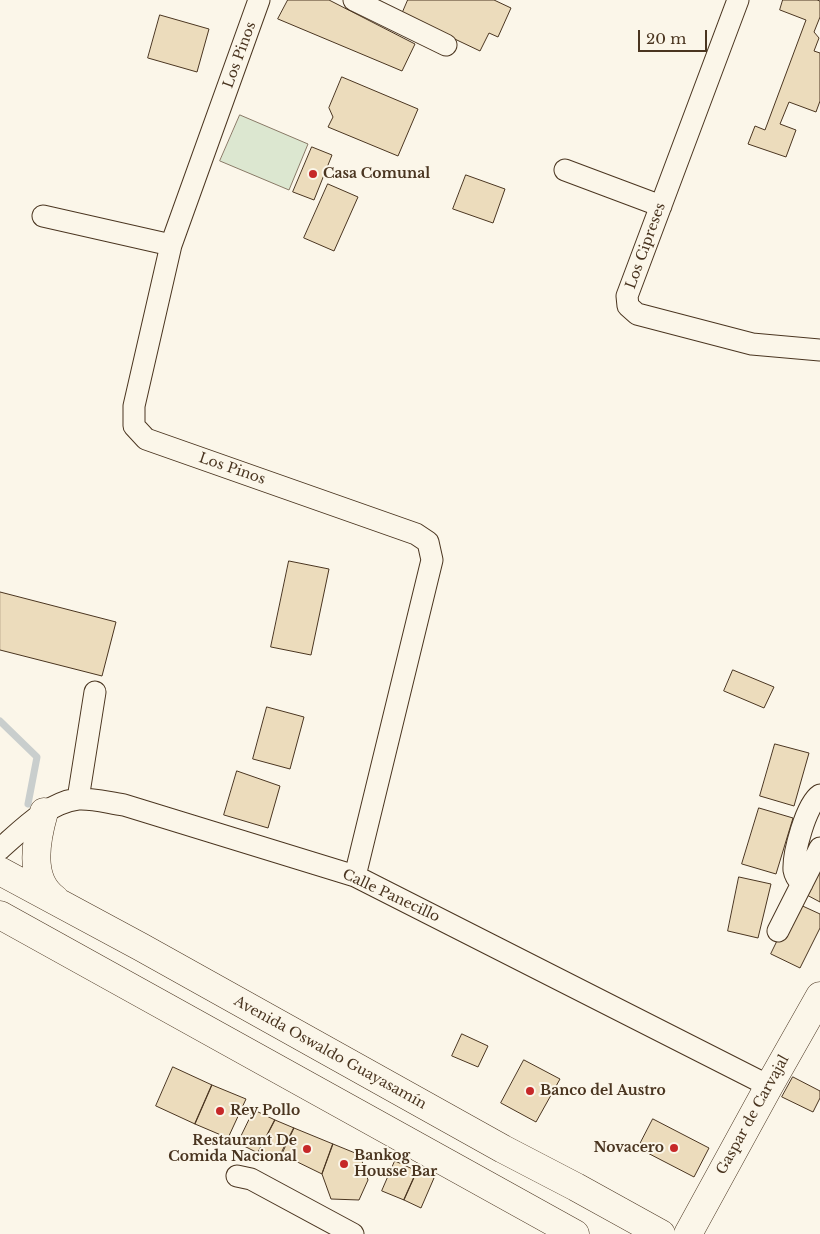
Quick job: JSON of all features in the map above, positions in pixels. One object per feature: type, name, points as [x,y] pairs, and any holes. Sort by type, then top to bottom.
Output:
[{"type":"main road","points":[[44,812],[36,850],[37,868],[42,883],[50,895],[67,908]]},
{"type":"main road","name":"Avenida Oswaldo Guayasamín","points":[[0,871],[141,947],[503,1149],[661,1234]]},
{"type":"main road","points":[[0,915],[576,1234]]},
{"type":"main road","name":"Gaspar de Carvajal","points":[[688,1234],[768,1086],[820,996]]},
{"type":"street","name":"Los Pinos","points":[[260,0],[171,245],[134,406],[134,426],[146,439],[416,534],[428,542],[432,560],[355,876]]},
{"type":"street","points":[[354,0],[446,45]]},
{"type":"street","name":"Los Cipreses","points":[[738,0],[628,296],[628,306],[637,314],[752,344],[820,350]]},
{"type":"street","points":[[565,170],[661,206]]},
{"type":"street","points":[[43,216],[171,245]]},
{"type":"street","points":[[78,799],[95,692]]},
{"type":"street","points":[[802,884],[796,876],[794,869],[796,855],[802,826],[815,798],[820,795]]},
{"type":"street","name":"Calle Panecillo","points":[[0,849],[44,812],[61,803],[78,799],[124,805],[355,876],[768,1086]]},
{"type":"street","points":[[778,930],[820,848]]},
{"type":"street","points":[[237,1176],[252,1179],[353,1234]]},
{"type":"green space","points":[[240,115],[308,144],[289,190],[220,161]]},
{"type":"building","points":[[288,0],[329,0],[415,44],[402,71],[278,19]]},
{"type":"building","points":[[408,0],[494,0],[511,8],[498,37],[489,33],[480,51],[402,14]]},
{"type":"building","points":[[783,0],[820,1],[820,17],[814,32],[819,38],[814,51],[820,53],[820,101],[816,112],[789,102],[780,124],[796,130],[786,157],[748,144],[755,126],[765,130],[806,20],[780,10]]},
{"type":"building","points":[[160,15],[209,29],[197,72],[148,58]]},
{"type":"building","points":[[342,77],[418,109],[398,156],[328,127],[333,117],[329,108]]},
{"type":"building","name":"Casa Comunal","points":[[312,147],[332,155],[314,200],[293,192]]},
{"type":"building","points":[[466,175],[505,189],[493,223],[453,209]]},
{"type":"building","points":[[328,184],[358,197],[334,251],[304,238]]},
{"type":"building","points":[[289,561],[329,569],[311,655],[271,647]]},
{"type":"building","points":[[0,592],[116,622],[102,676],[0,650]]},
{"type":"building","points":[[733,670],[774,687],[764,708],[724,691]]},
{"type":"building","points":[[267,707],[304,717],[290,769],[253,759]]},
{"type":"building","points":[[775,744],[809,753],[794,806],[760,796]]},
{"type":"building","points":[[237,771],[280,786],[268,828],[224,815]]},
{"type":"building","points":[[759,808],[793,818],[776,874],[742,864]]},
{"type":"building","points":[[820,866],[820,902],[805,894]]},
{"type":"building","points":[[739,877],[771,884],[758,938],[728,931]]},
{"type":"building","points":[[796,903],[820,914],[820,928],[800,968],[771,954]]},
{"type":"building","points":[[462,1034],[488,1046],[478,1067],[452,1056]]},
{"type":"building","name":"Banco del Austro","points":[[524,1060],[560,1079],[536,1122],[501,1103]]},
{"type":"building","points":[[173,1067],[212,1085],[195,1124],[156,1106]]},
{"type":"building","points":[[793,1077],[820,1091],[820,1098],[813,1112],[782,1097]]},
{"type":"building","name":"Rey Pollo","points":[[212,1085],[246,1099],[228,1138],[195,1124]]},
{"type":"building","points":[[254,1110],[275,1120],[258,1153],[238,1143]]},
{"type":"building","name":"Novacero","points":[[653,1119],[709,1148],[694,1177],[638,1148]]},
{"type":"building","points":[[275,1120],[294,1128],[278,1162],[258,1153]]},
{"type":"building","name":"Restaurant De Comida Nacional","points":[[294,1128],[333,1144],[322,1174],[281,1154]]},
{"type":"building","name":"Bankog Housse Bar","points":[[333,1144],[360,1155],[368,1180],[359,1200],[331,1199],[322,1174]]},
{"type":"building","points":[[395,1161],[417,1171],[404,1200],[382,1191]]},
{"type":"building","points":[[417,1171],[434,1178],[421,1208],[404,1200]]},
{"type":"waterway","points":[[0,721],[37,757],[28,804]]},
{"type":"place","name":"Casa Comunal","points":[[313,174]]},
{"type":"place","name":"Banco del Austro","points":[[530,1091]]},
{"type":"place","name":"Rey Pollo","points":[[220,1111]]},
{"type":"place","name":"Novacero","points":[[674,1148]]},
{"type":"place","name":"Restaurant De Comida Nacional","points":[[307,1149]]},
{"type":"place","name":"Bankog Housse Bar","points":[[344,1164]]}]
